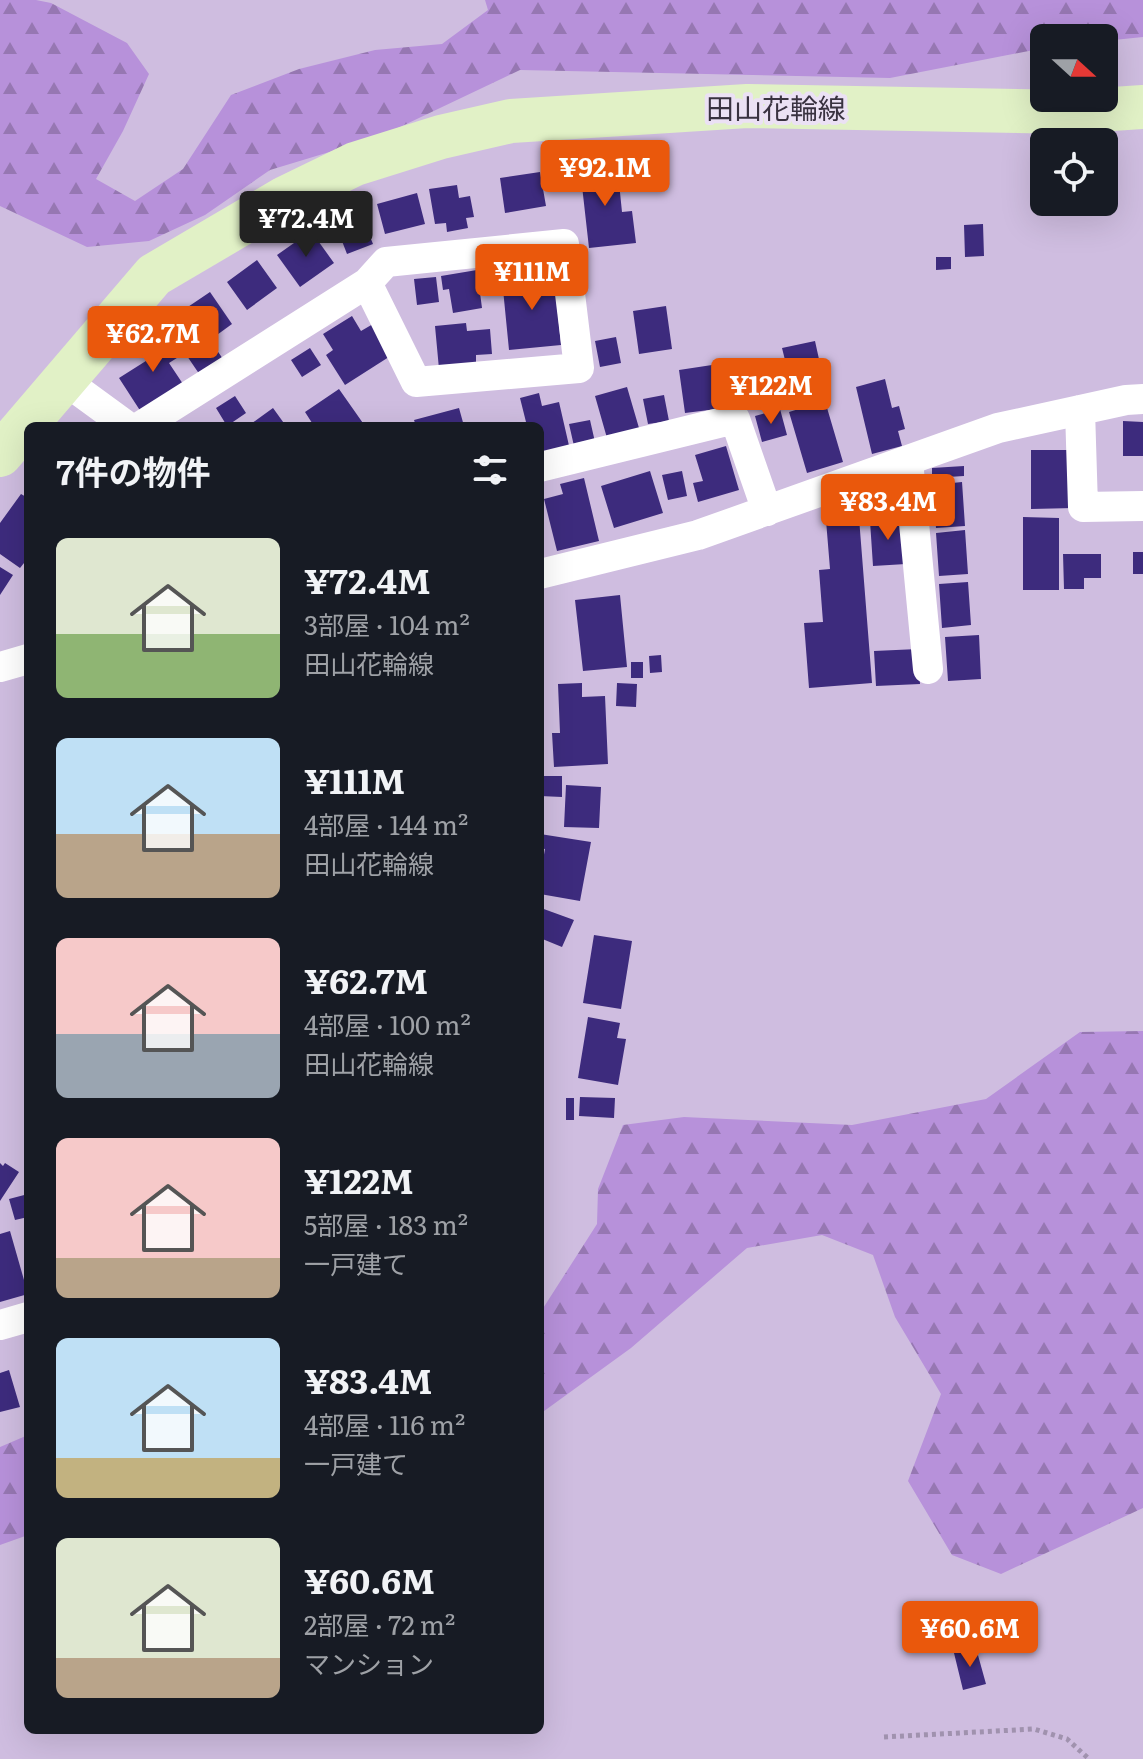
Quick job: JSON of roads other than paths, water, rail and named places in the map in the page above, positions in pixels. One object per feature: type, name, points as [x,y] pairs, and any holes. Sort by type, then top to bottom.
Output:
[{"type":"main road","name":"田山花輪線","points":[[28,422],[154,275],[285,198],[355,164],[441,137],[511,121],[747,106],[1068,112],[1143,107]]},
{"type":"main road","name":"田山花輪線","points":[[0,455],[24,427]]},
{"type":"street","points":[[147,422],[367,283],[386,262],[564,244],[579,368],[416,382],[367,283]]},
{"type":"street","points":[[64,380],[122,422]]},
{"type":"street","points":[[544,573],[698,535],[998,428],[1143,399]]},
{"type":"street","points":[[1080,410],[1083,507],[1143,506]]},
{"type":"street","points":[[544,466],[735,419],[767,511]]},
{"type":"street","points":[[908,461],[928,669]]},
{"type":"street","points":[[0,667],[24,660]]},
{"type":"street","points":[[0,1325],[24,1318]]}]
